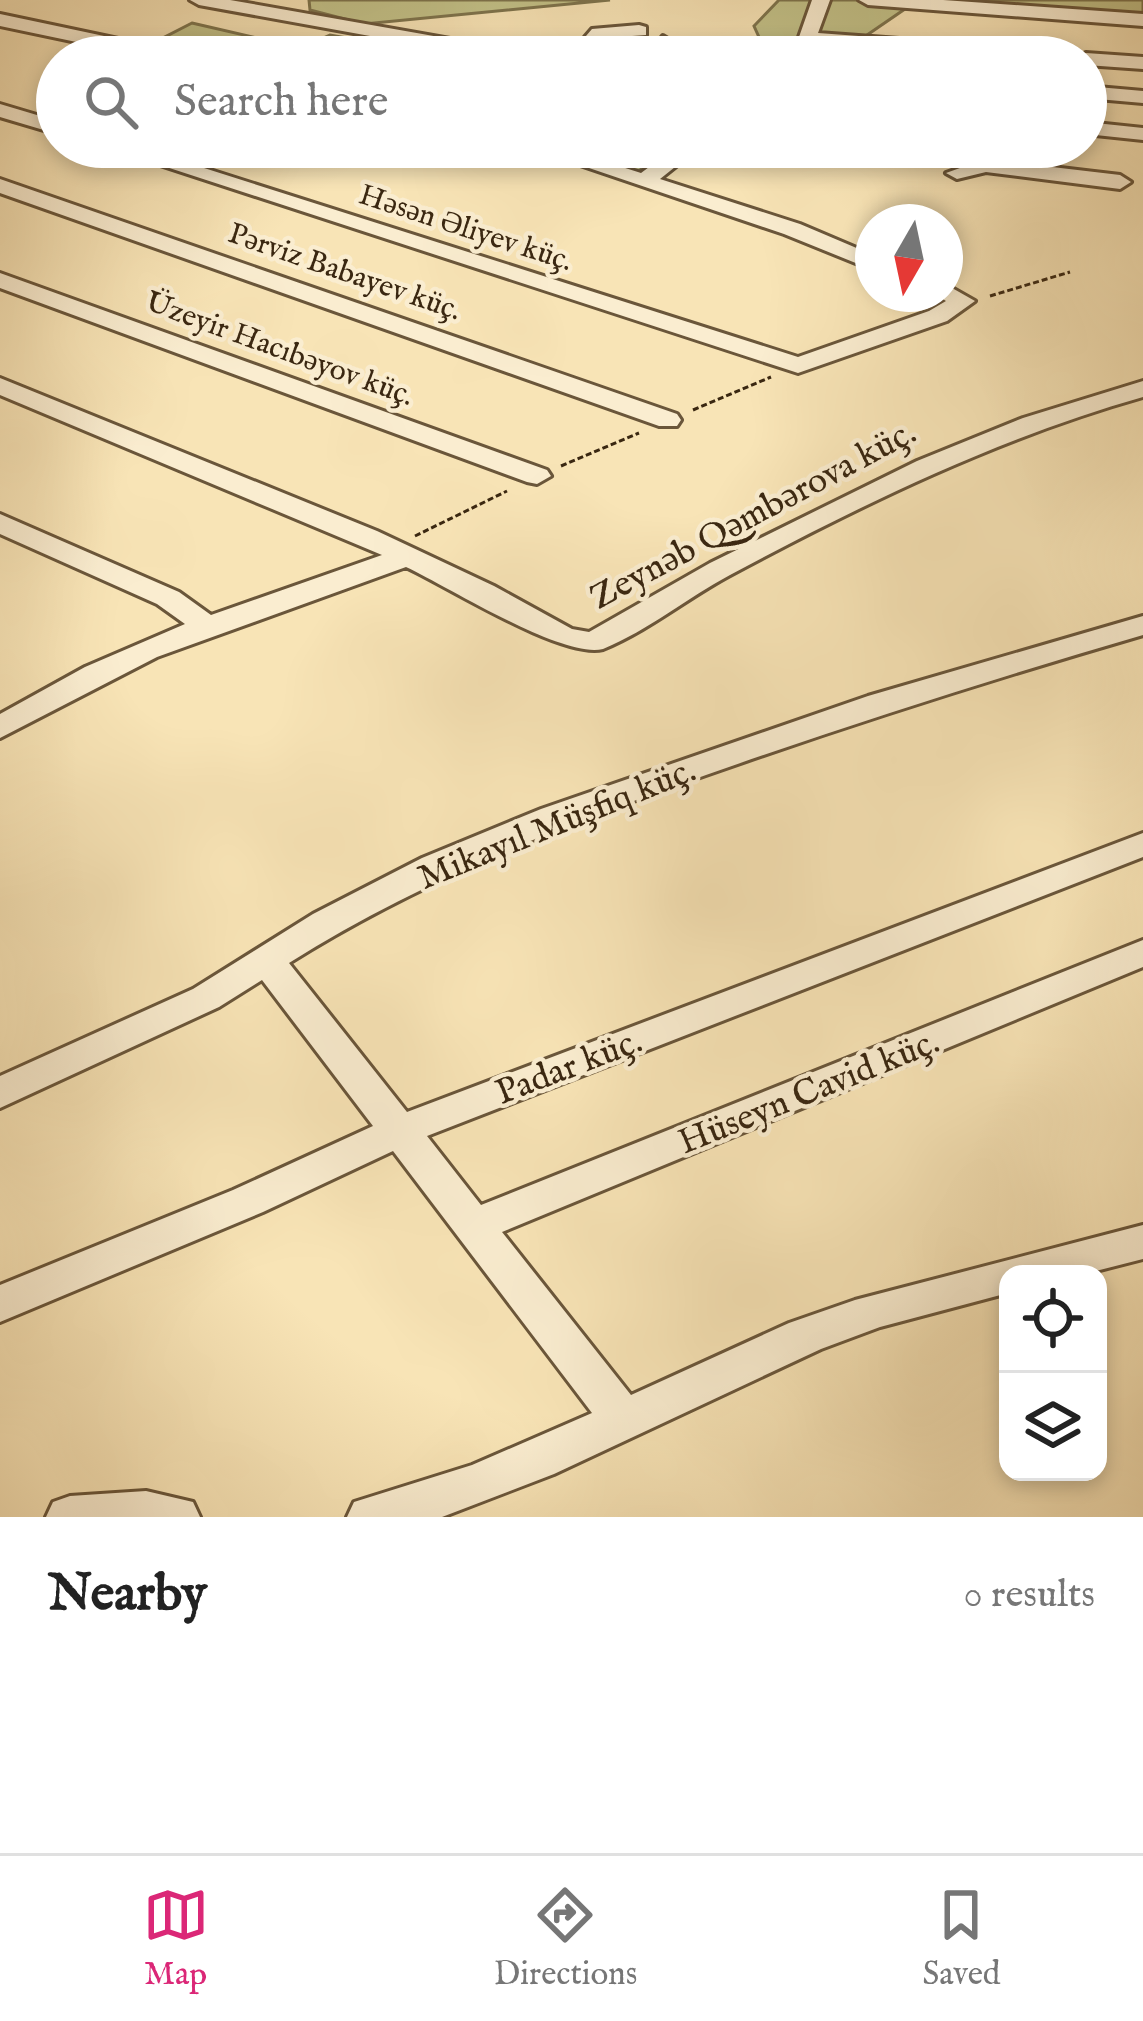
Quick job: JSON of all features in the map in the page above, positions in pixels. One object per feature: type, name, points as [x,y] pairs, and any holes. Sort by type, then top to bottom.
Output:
[{"type":"street","points":[[199,0],[400,36]]},
{"type":"street","points":[[807,36],[821,0]]},
{"type":"street","points":[[868,0],[1143,20]]},
{"type":"street","points":[[1061,36],[1062,15]]},
{"type":"street","points":[[0,20],[76,36]]},
{"type":"street","points":[[596,36],[639,31]]},
{"type":"street","points":[[1107,60],[1143,63]]},
{"type":"street","points":[[1107,94],[1143,97]]},
{"type":"street","points":[[0,110],[36,121]]},
{"type":"street","points":[[1107,130],[1143,134]]},
{"type":"street","name":"Həsən Əliyev küç.","points":[[182,168],[798,365]]},
{"type":"street","points":[[603,168],[793,229],[855,255]]},
{"type":"street","points":[[644,181],[661,168]]},
{"type":"street","points":[[957,173],[974,168]]},
{"type":"street","points":[[1010,168],[1120,182]]},
{"type":"street","name":"Pərviz Babayev küç.","points":[[0,186],[668,420]]},
{"type":"street","name":"Üzeyir Hacıbəyov küç.","points":[[0,280],[537,476]]},
{"type":"street","points":[[798,365],[941,312]]},
{"type":"street","name":"Zeynəb Qəmbərova küç.","points":[[0,386],[400,552],[563,637],[592,642],[923,464],[1025,424],[1143,389]]},
{"type":"street","points":[[0,523],[168,598],[208,627]]},
{"type":"street","points":[[0,728],[105,672],[400,552]]},
{"type":"street","name":"Mikayıl Müşfiq küç.","points":[[0,1093],[206,998],[434,866],[553,817],[879,703],[1143,625]]},
{"type":"street","name":"Padar küç.","points":[[0,1304],[248,1201],[399,1131],[1143,844]]},
{"type":"street","name":"Hüseyn Cavid küç.","points":[[473,1226],[1143,953]]},
{"type":"street","points":[[267,960],[624,1420]]},
{"type":"street","points":[[1052,1265],[1143,1242]]},
{"type":"street","points":[[371,1517],[541,1459],[804,1336],[885,1307],[999,1278]]},
{"type":"street","points":[[70,1517],[146,1512],[176,1517]]},
{"type":"path","points":[[963,294],[1070,272]]},
{"type":"path","points":[[400,552],[537,476],[798,365]]},
{"type":"shaded area","points":[[309,0],[610,0],[364,24],[310,10]]},
{"type":"shaded area","points":[[779,0],[947,0],[905,9],[866,36],[759,36],[754,26]]},
{"type":"shaded area","points":[[977,0],[1143,0],[1143,16],[976,4]]},
{"type":"shaded area","points":[[192,23],[249,36],[167,36]]}]
